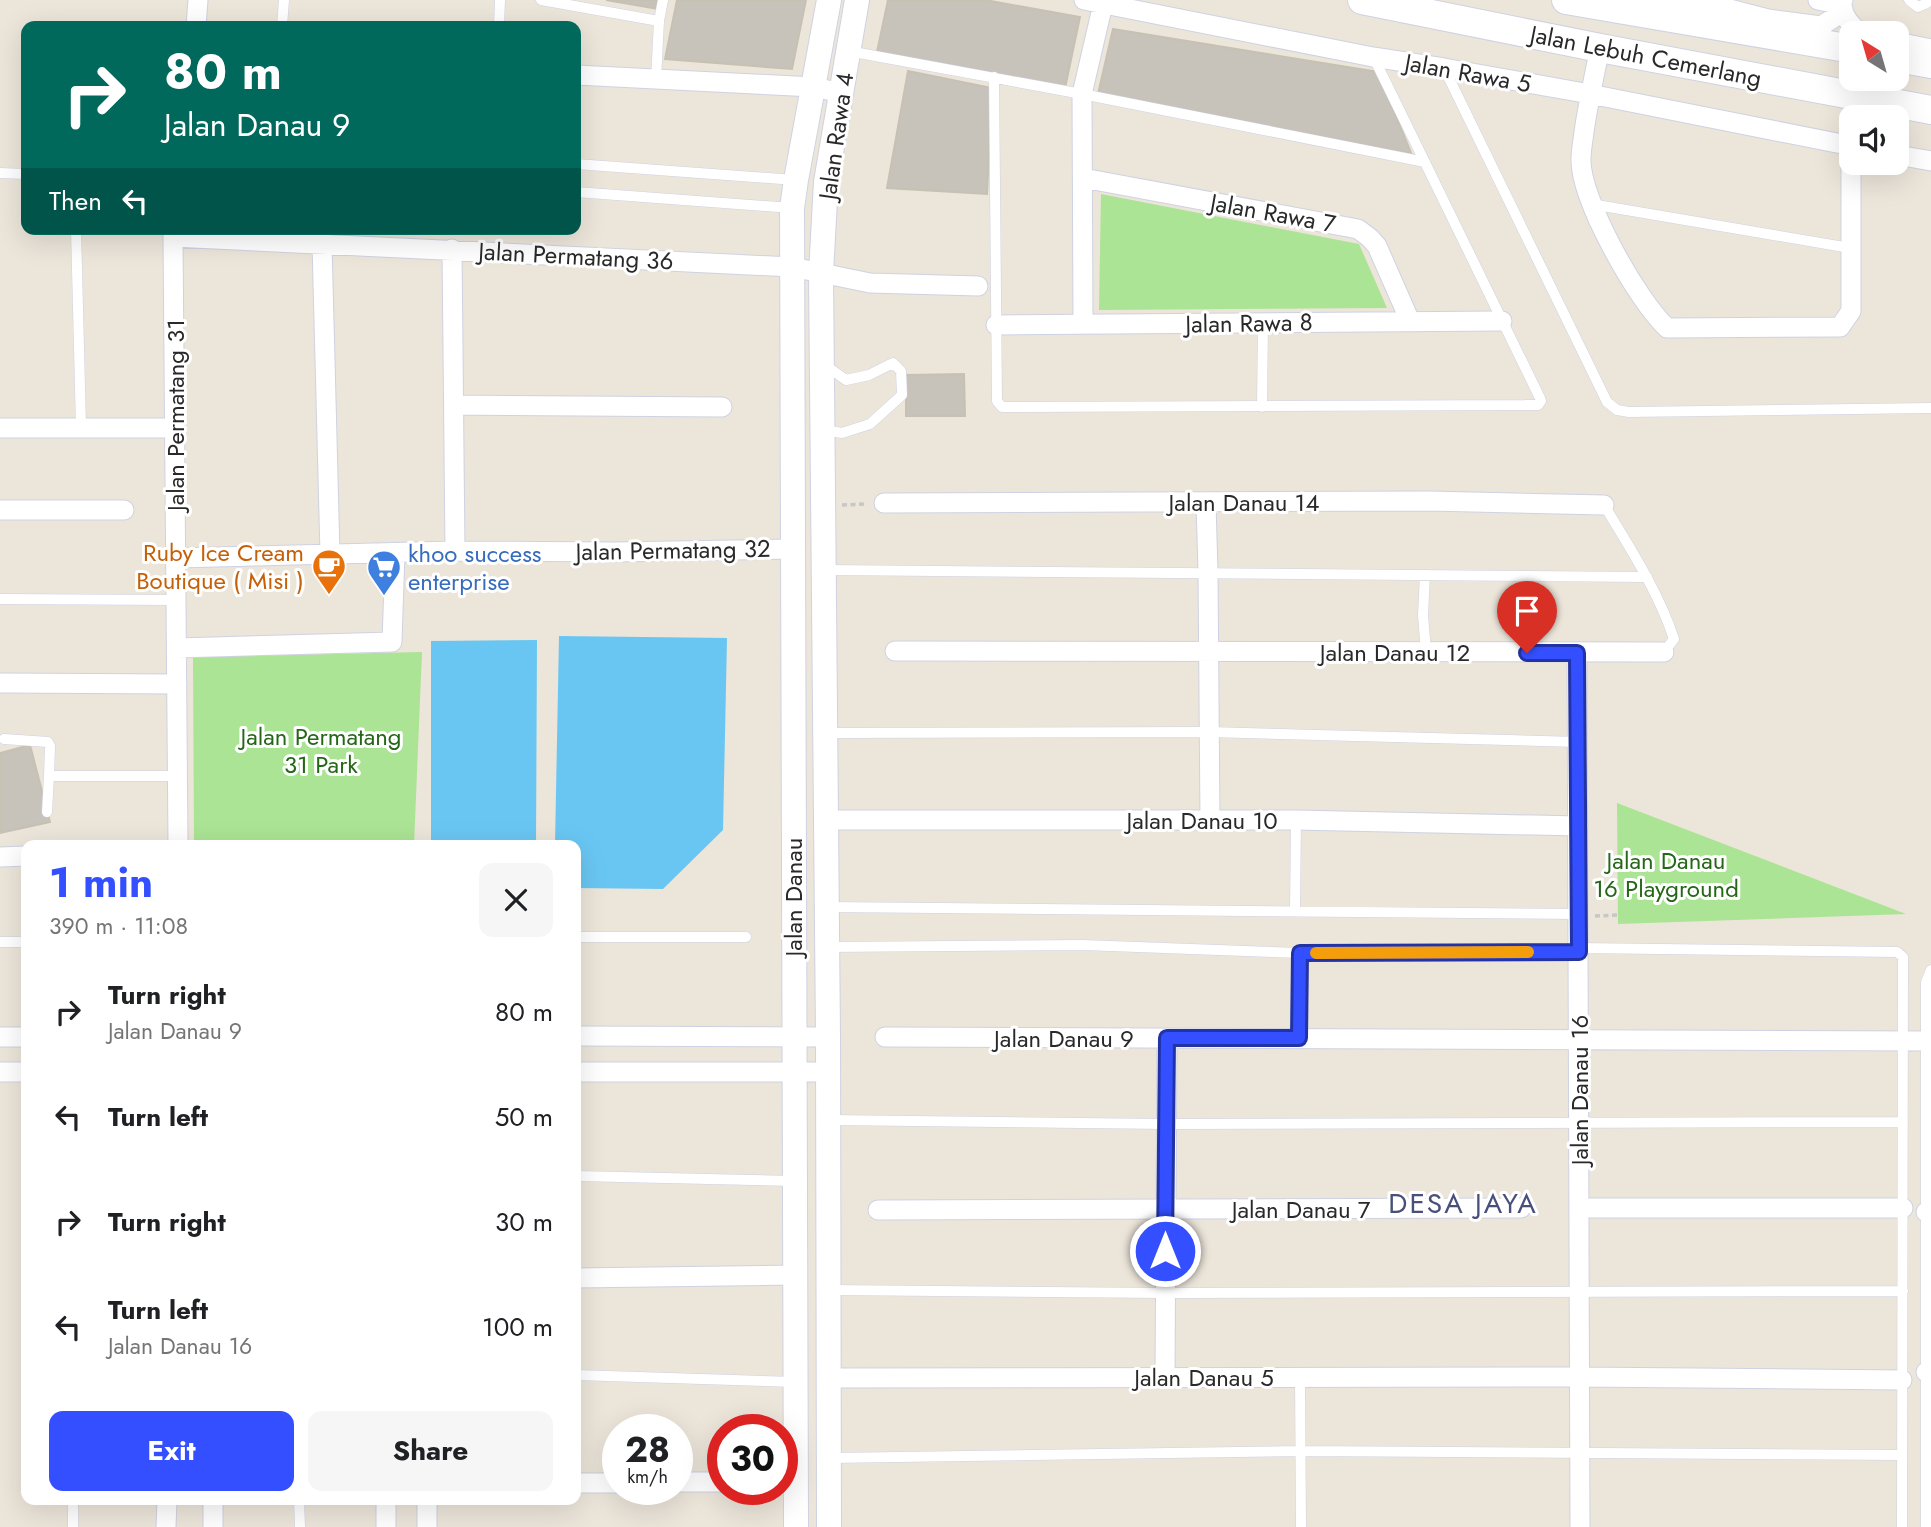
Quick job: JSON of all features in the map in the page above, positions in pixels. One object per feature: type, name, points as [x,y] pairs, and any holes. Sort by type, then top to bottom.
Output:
[{"type":"main road","name":"Jalan Lebuh Cemerlang","points":[[1362,0],[1931,110]]},
{"type":"main road","name":"Jalan Lebuh Cemerlang","points":[[1566,0],[1636,3],[1839,46]]},
{"type":"main road","points":[[1909,60],[1931,64]]},
{"type":"street","points":[[196,21],[198,0]]},
{"type":"street","name":"Jalan Rawa 4","points":[[792,267],[792,208],[829,0]]},
{"type":"street","name":"Jalan Rawa 4","points":[[821,273],[826,182],[857,0]]},
{"type":"street","name":"Jalan Rawa 5","points":[[1084,0],[1373,57],[1444,68],[1588,102],[1839,144]]},
{"type":"street","points":[[1818,0],[1843,2]]},
{"type":"street","points":[[1636,3],[1717,6],[1768,19],[1821,26],[1835,17],[1843,2]]},
{"type":"street","points":[[1843,2],[1843,12],[1849,21]]},
{"type":"street","points":[[1083,324],[1082,94],[1103,4]]},
{"type":"street","points":[[1909,44],[1931,49]]},
{"type":"street","points":[[1600,48],[1588,102],[1580,160],[1590,204],[1632,284],[1656,318],[1667,328],[1840,327],[1850,311],[1851,175]]},
{"type":"street","points":[[581,75],[814,87],[841,93]]},
{"type":"street","points":[[1909,157],[1931,162]]},
{"type":"street","name":"Jalan Rawa 7","points":[[1083,178],[1357,229],[1377,246],[1409,321]]},
{"type":"street","name":"Jalan Permatang 31","points":[[173,235],[178,840]]},
{"type":"street","name":"Jalan Permatang 36","points":[[210,235],[322,244],[792,267],[870,283],[978,286]]},
{"type":"street","points":[[322,244],[330,554]]},
{"type":"street","points":[[452,250],[455,551]]},
{"type":"street","name":"Jalan Danau","points":[[792,267],[796,1527]]},
{"type":"street","name":"Jalan Danau","points":[[821,273],[828,1037],[829,1527]]},
{"type":"street","name":"Jalan Rawa 8","points":[[996,326],[1502,321]]},
{"type":"street","points":[[454,405],[722,407]]},
{"type":"street","points":[[0,428],[175,428]]},
{"type":"street","name":"Jalan Danau 14","points":[[884,503],[1429,501],[1604,505]]},
{"type":"street","points":[[1206,503],[1210,821]]},
{"type":"street","points":[[0,510],[124,510]]},
{"type":"street","name":"Jalan Permatang 32","points":[[176,558],[455,551],[792,549]]},
{"type":"street","points":[[177,648],[392,642],[394,553]]},
{"type":"street","name":"Jalan Danau 12","points":[[895,651],[1664,652]]},
{"type":"street","name":"Jalan Danau 16","points":[[1577,653],[1580,1527]]},
{"type":"street","points":[[0,683],[177,684]]},
{"type":"street","name":"Jalan Danau 10","points":[[826,820],[1296,820],[1578,826]]},
{"type":"street","points":[[0,857],[21,856]]},
{"type":"street","points":[[581,1036],[828,1037]]},
{"type":"street","points":[[0,1037],[21,1037]]},
{"type":"street","name":"Jalan Danau 9","points":[[885,1037],[1929,1041]]},
{"type":"street","points":[[1165,1377],[1167,1038]]},
{"type":"street","points":[[0,1072],[21,1072]]},
{"type":"street","points":[[581,1072],[828,1072]]},
{"type":"street","name":"Jalan Danau 7","points":[[878,1210],[1521,1208]]},
{"type":"street","points":[[1580,1208],[1903,1208]]},
{"type":"street","points":[[581,1278],[794,1275]]},
{"type":"street","name":"Jalan Danau 5","points":[[829,1378],[1580,1377],[1902,1380]]},
{"type":"street","points":[[581,1483],[602,1483]]},
{"type":"street","points":[[166,1527],[167,1505]]},
{"type":"street","points":[[213,1505],[213,1527]]},
{"type":"street","points":[[386,1505],[386,1527]]},
{"type":"street","points":[[427,1505],[427,1527]]},
{"type":"lane","points":[[282,21],[284,0]]},
{"type":"lane","points":[[499,21],[500,0]]},
{"type":"lane","points":[[541,0],[659,21]]},
{"type":"lane","points":[[656,79],[659,21],[663,0]]},
{"type":"lane","points":[[1909,0],[1918,6],[1931,0]]},
{"type":"lane","points":[[848,51],[1425,162]]},
{"type":"lane","points":[[994,77],[997,401],[1002,407],[1538,405],[1540,398],[1373,57]]},
{"type":"lane","points":[[1444,68],[1607,402],[1616,410],[1931,408]]},
{"type":"lane","points":[[581,163],[796,180]]},
{"type":"lane","points":[[0,173],[21,174]]},
{"type":"lane","points":[[581,192],[792,208]]},
{"type":"lane","points":[[1590,204],[1850,248]]},
{"type":"lane","points":[[76,235],[81,428]]},
{"type":"lane","points":[[1262,407],[1263,323]]},
{"type":"lane","points":[[821,363],[846,380],[869,375],[893,363],[901,370],[902,395],[870,424],[842,433],[822,429]]},
{"type":"lane","points":[[1604,505],[1647,577],[1668,621],[1674,639],[1664,652]]},
{"type":"lane","points":[[824,570],[1647,577]]},
{"type":"lane","points":[[1425,575],[1423,615],[1426,653]]},
{"type":"lane","points":[[0,599],[176,600]]},
{"type":"lane","points":[[825,733],[1209,732],[1578,742]]},
{"type":"lane","points":[[4,739],[48,742],[50,776],[47,812]]},
{"type":"lane","points":[[50,776],[178,776]]},
{"type":"lane","points":[[1295,911],[1296,820]]},
{"type":"lane","points":[[827,907],[1578,914]]},
{"type":"lane","points":[[581,937],[746,937]]},
{"type":"lane","points":[[0,942],[21,942]]},
{"type":"lane","points":[[827,947],[1083,945],[1300,953],[1579,950],[1897,952],[1903,957],[1902,1527]]},
{"type":"lane","points":[[1299,1038],[1300,953]]},
{"type":"lane","points":[[1926,1527],[1929,1041],[1926,982],[1931,970]]},
{"type":"lane","points":[[828,1120],[1166,1124],[1903,1122]]},
{"type":"lane","points":[[581,1176],[794,1181]]},
{"type":"lane","points":[[829,1290],[1165,1293],[1903,1291]]},
{"type":"lane","points":[[581,1375],[795,1382]]},
{"type":"lane","points":[[1300,1377],[1301,1527]]},
{"type":"lane","points":[[829,1458],[1301,1451],[1902,1455]]},
{"type":"lane","points":[[73,1505],[73,1527]]},
{"type":"lane","points":[[299,1505],[300,1527]]},
{"type":"path","points":[[823,506],[884,503]]},
{"type":"green space","points":[[1101,194],[1359,244],[1387,308],[1099,310]]},
{"type":"green space","name":"Jalan Permatang 31 Park","points":[[422,652],[414,840],[194,840],[193,657]]},
{"type":"green space","name":"Jalan Danau 16 Playground","points":[[1617,803],[1906,914],[1618,924]]},
{"type":"water","points":[[559,636],[727,638],[723,830],[663,889],[581,888],[581,840],[555,840]]},
{"type":"water","points":[[537,640],[536,840],[431,840],[431,641]]},
{"type":"building","points":[[606,0],[661,0],[659,9]]},
{"type":"building","points":[[677,0],[806,0],[792,69],[665,59]]},
{"type":"building","points":[[888,0],[985,0],[1080,17],[1065,88],[877,52]]},
{"type":"building","points":[[1113,29],[1378,72],[1411,153],[1098,94]]},
{"type":"building","points":[[908,71],[992,88],[987,194],[887,188]]},
{"type":"building","points":[[964,374],[965,416],[906,416],[906,375]]},
{"type":"building","points":[[30,745],[50,822],[0,833],[0,753]]},
{"type":"slow traffic","points":[[1316,953],[1528,952]]},
{"type":"place","name":"Ruby Ice Cream Boutique ( Misi )","points":[[329,596]]},
{"type":"place","name":"khoo success enterprise","points":[[384,597]]},
{"type":"district","name":"DESA JAYA","points":[[1463,1203]]},
{"type":"route","points":[[1165,1251],[1167,1038],[1299,1038],[1300,953],[1579,952],[1577,653],[1527,653]]}]
